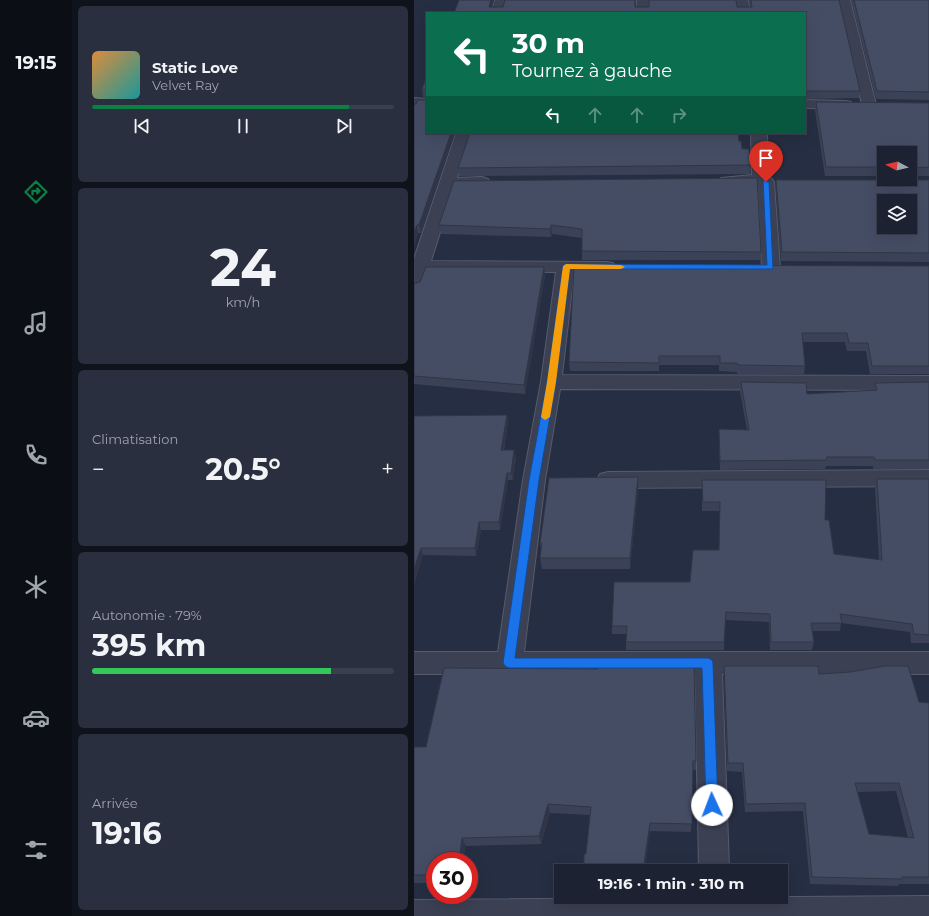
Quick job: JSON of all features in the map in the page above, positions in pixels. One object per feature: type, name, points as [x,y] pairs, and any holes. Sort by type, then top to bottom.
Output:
[{"type":"street","points":[[497,12],[501,0]]},
{"type":"street","points":[[642,12],[643,0]]},
{"type":"street","points":[[742,0],[744,12]]},
{"type":"street","points":[[844,0],[869,105]]},
{"type":"street","points":[[414,102],[426,102]]},
{"type":"street","points":[[806,104],[884,105]]},
{"type":"street","points":[[414,286],[417,266],[448,183],[464,134]]},
{"type":"street","points":[[759,134],[769,181],[771,268]]},
{"type":"street","points":[[713,181],[769,181]]},
{"type":"street","points":[[448,183],[494,182]]},
{"type":"street","points":[[417,266],[622,267]]},
{"type":"street","points":[[509,663],[534,480],[551,382],[566,266]]},
{"type":"street","points":[[551,382],[929,383]]},
{"type":"street","points":[[589,480],[929,478]]},
{"type":"street","points":[[534,480],[558,480]]},
{"type":"street","points":[[414,663],[929,663]]},
{"type":"street","points":[[708,663],[714,864]]},
{"type":"street","points":[[414,916],[698,909],[929,912]]},
{"type":"building","points":[[459,0],[491,0],[489,7],[503,7],[505,0],[635,0],[635,7],[649,7],[649,0],[736,0],[737,7],[752,7],[751,0],[839,0],[860,91],[806,91],[806,12],[454,12]]},
{"type":"building","points":[[854,0],[929,0],[929,92],[877,91]]},
{"type":"building","points":[[426,79],[426,90],[422,89]]},
{"type":"building","points":[[418,100],[426,100],[426,134],[451,134],[419,225],[417,225],[414,232],[414,104],[416,104]]},
{"type":"building","points":[[816,102],[929,103],[929,167],[917,168],[917,146],[877,146],[877,167],[826,167]]},
{"type":"building","points":[[470,134],[738,134],[742,149],[749,149],[751,165],[458,168]]},
{"type":"building","points":[[757,178],[761,252],[582,251],[582,229],[551,225],[550,229],[439,225],[454,181]]},
{"type":"building","points":[[776,180],[877,180],[877,186],[917,186],[917,180],[929,180],[929,253],[782,252]]},
{"type":"building","points":[[581,265],[929,266],[929,366],[872,366],[868,343],[849,343],[847,333],[802,333],[805,366],[738,365],[737,363],[720,363],[720,356],[659,356],[659,363],[569,362],[574,267],[581,267]]},
{"type":"building","points":[[426,267],[544,267],[524,385],[414,376],[414,284],[420,282]]},
{"type":"building","points":[[741,382],[806,383],[807,394],[877,390],[875,383],[929,382],[929,460],[875,460],[874,457],[827,457],[826,460],[720,461],[719,429],[749,430]]},
{"type":"building","points":[[507,415],[501,450],[514,450],[511,473],[507,473],[499,522],[479,522],[475,548],[421,548],[414,569],[414,416]]},
{"type":"building","points":[[638,477],[630,558],[540,558],[542,543],[540,543],[549,478]]},
{"type":"building","points":[[877,479],[929,479],[929,635],[914,634],[912,624],[840,614],[842,623],[811,623],[814,642],[771,642],[770,614],[726,612],[724,642],[626,642],[627,626],[612,626],[614,582],[690,582],[693,550],[719,550],[720,502],[703,502],[702,480],[826,480],[825,520],[829,520],[834,554],[882,560]]},
{"type":"building","points":[[598,666],[694,666],[696,761],[693,761],[692,824],[650,823],[644,864],[584,864],[584,854],[586,854],[591,807],[548,804],[539,836],[462,838],[460,852],[426,852],[426,875],[414,875],[414,747],[426,747],[444,668],[598,669]]},
{"type":"building","points":[[724,666],[818,666],[819,674],[850,672],[885,666],[908,666],[919,702],[929,703],[929,877],[902,877],[902,879],[812,877],[805,803],[746,804],[743,763],[728,763]],"holes":[[[855,783],[899,783],[914,838],[869,834]]]},
{"type":"slow traffic","points":[[545,417],[566,266],[621,267]]},
{"type":"route","points":[[712,805],[708,663],[509,663],[534,480],[551,382],[566,266],[771,268],[766,182]]}]
